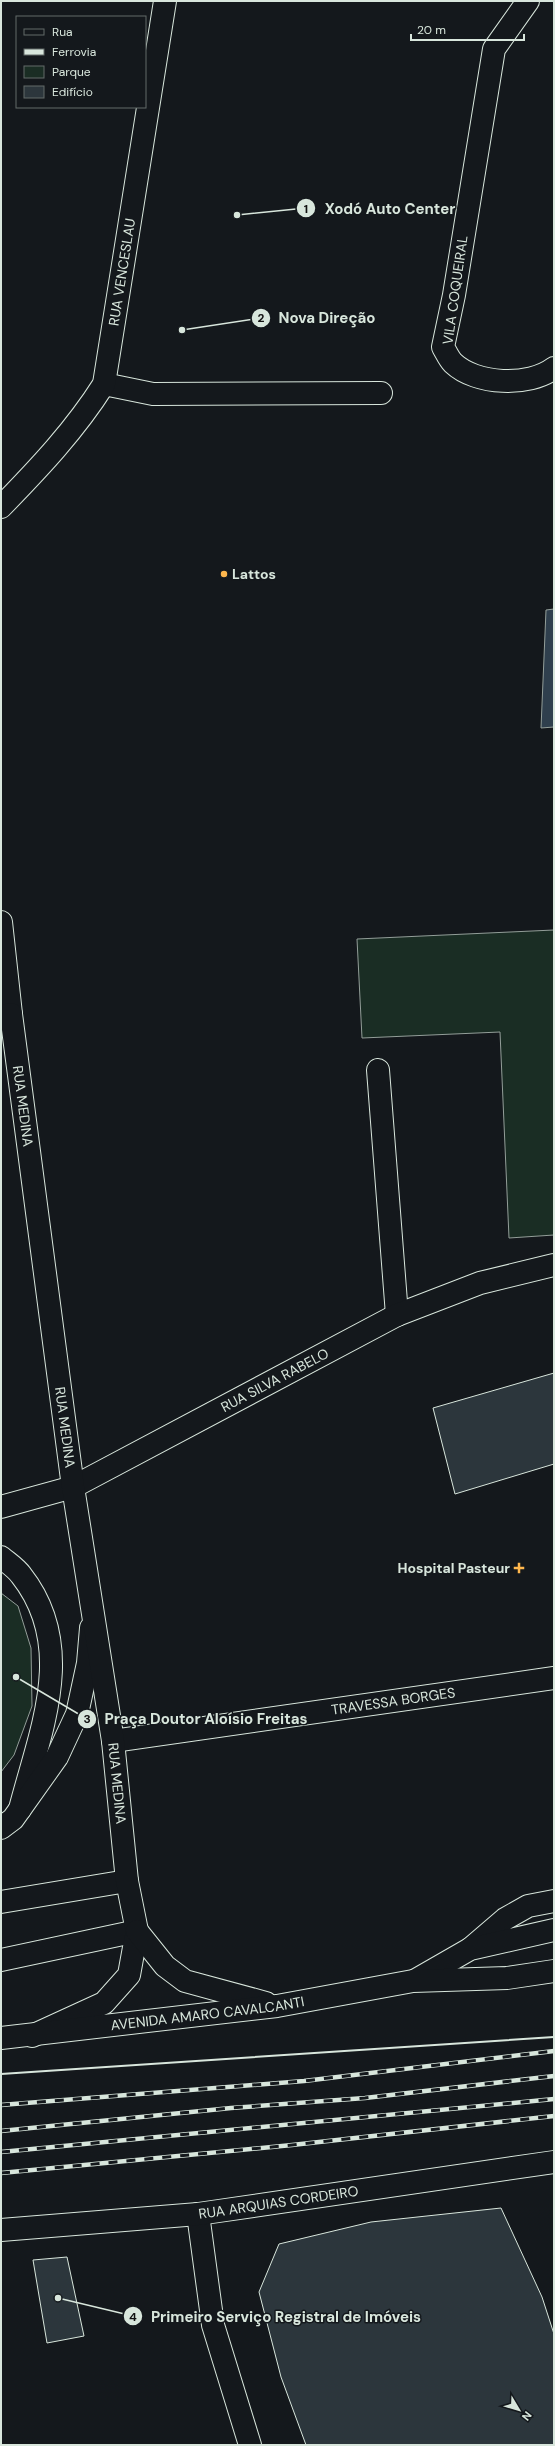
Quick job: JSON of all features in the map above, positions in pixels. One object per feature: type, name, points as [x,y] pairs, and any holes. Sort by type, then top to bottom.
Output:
[{"type":"street","name":"RUA VENCESLAU","points":[[1,507],[78,424],[104,384],[165,1]]},
{"type":"street","name":"VILA COQUEIRAL","points":[[528,1],[494,49],[454,295],[443,347],[453,363],[473,376],[522,380],[546,374],[554,368]]},
{"type":"street","points":[[104,384],[153,394],[381,393]]},
{"type":"street","name":"RUA MEDINA","points":[[1,922],[6,1015],[73,1487],[114,1741],[128,1881],[136,1931],[129,1975],[104,2003],[32,2036]]},
{"type":"street","points":[[378,1070],[397,1315]]},
{"type":"street","name":"RUA SILVA RABELO","points":[[1,1507],[73,1487],[397,1315],[480,1283],[554,1265]]},
{"type":"street","points":[[1,1557],[21,1574],[38,1601],[48,1624],[52,1656],[50,1692],[20,1809]]},
{"type":"street","points":[[1,1828],[13,1819],[57,1757],[77,1714],[88,1663],[92,1607]]},
{"type":"street","name":"TRAVESSA BORGES","points":[[114,1741],[554,1678]]},
{"type":"street","points":[[1,1902],[128,1881]]},
{"type":"street","points":[[470,1949],[505,1919],[528,1906],[554,1901]]},
{"type":"street","name":"AVENIDA AMARO CAVALCANTI","points":[[414,1981],[470,1949],[554,1930]]},
{"type":"street","points":[[1,1960],[136,1931]]},
{"type":"street","name":"RUA MEDINA","points":[[136,1931],[164,1966],[185,1981],[277,2006]]},
{"type":"street","points":[[508,1978],[554,1961]]},
{"type":"street","name":"AVENIDA AMARO CAVALCANTI","points":[[1,2038],[32,2036],[277,2006],[414,1981],[508,1978],[554,1971]]},
{"type":"street","name":"RUA ARQUIAS CORDEIRO","points":[[1,2230],[198,2214],[554,2162]]},
{"type":"street","points":[[198,2214],[213,2325],[250,2445]]},
{"type":"green space","points":[[554,930],[554,1235],[509,1238],[500,1032],[362,1038],[357,939]]},
{"type":"green space","points":[[1,1593],[18,1606],[31,1648],[32,1706],[14,1755],[1,1772]]},
{"type":"water","points":[[554,609],[554,727],[541,728],[546,610]]},
{"type":"building","points":[[554,1373],[554,1464],[455,1494],[433,1408]]},
{"type":"building","points":[[501,2208],[542,2297],[554,2334],[554,2445],[306,2445],[281,2377],[259,2292],[279,2244],[371,2222]]},
{"type":"building","points":[[67,2257],[84,2336],[47,2343],[33,2260]]},
{"type":"railway","points":[[1,2105],[304,2081],[554,2051]]},
{"type":"railway","points":[[1,2131],[231,2108],[365,2098],[554,2076]]},
{"type":"railway","points":[[1,2152],[554,2099]]},
{"type":"railway","points":[[1,2173],[292,2145],[554,2116]]},
{"type":"wall","points":[[1,2074],[554,2037]]},
{"type":"place","name":"Xodó Auto Center","points":[[237,215]]},
{"type":"place","name":"Nova Direção","points":[[182,330]]},
{"type":"place","name":"Lattos","points":[[224,574]]},
{"type":"place","name":"Hospital Pasteur","points":[[519,1568]]},
{"type":"place","name":"Praça Doutor Aloísio Freitas","points":[[16,1677]]},
{"type":"place","name":"Primeiro Serviço Registral de Imóveis","points":[[58,2298]]}]
